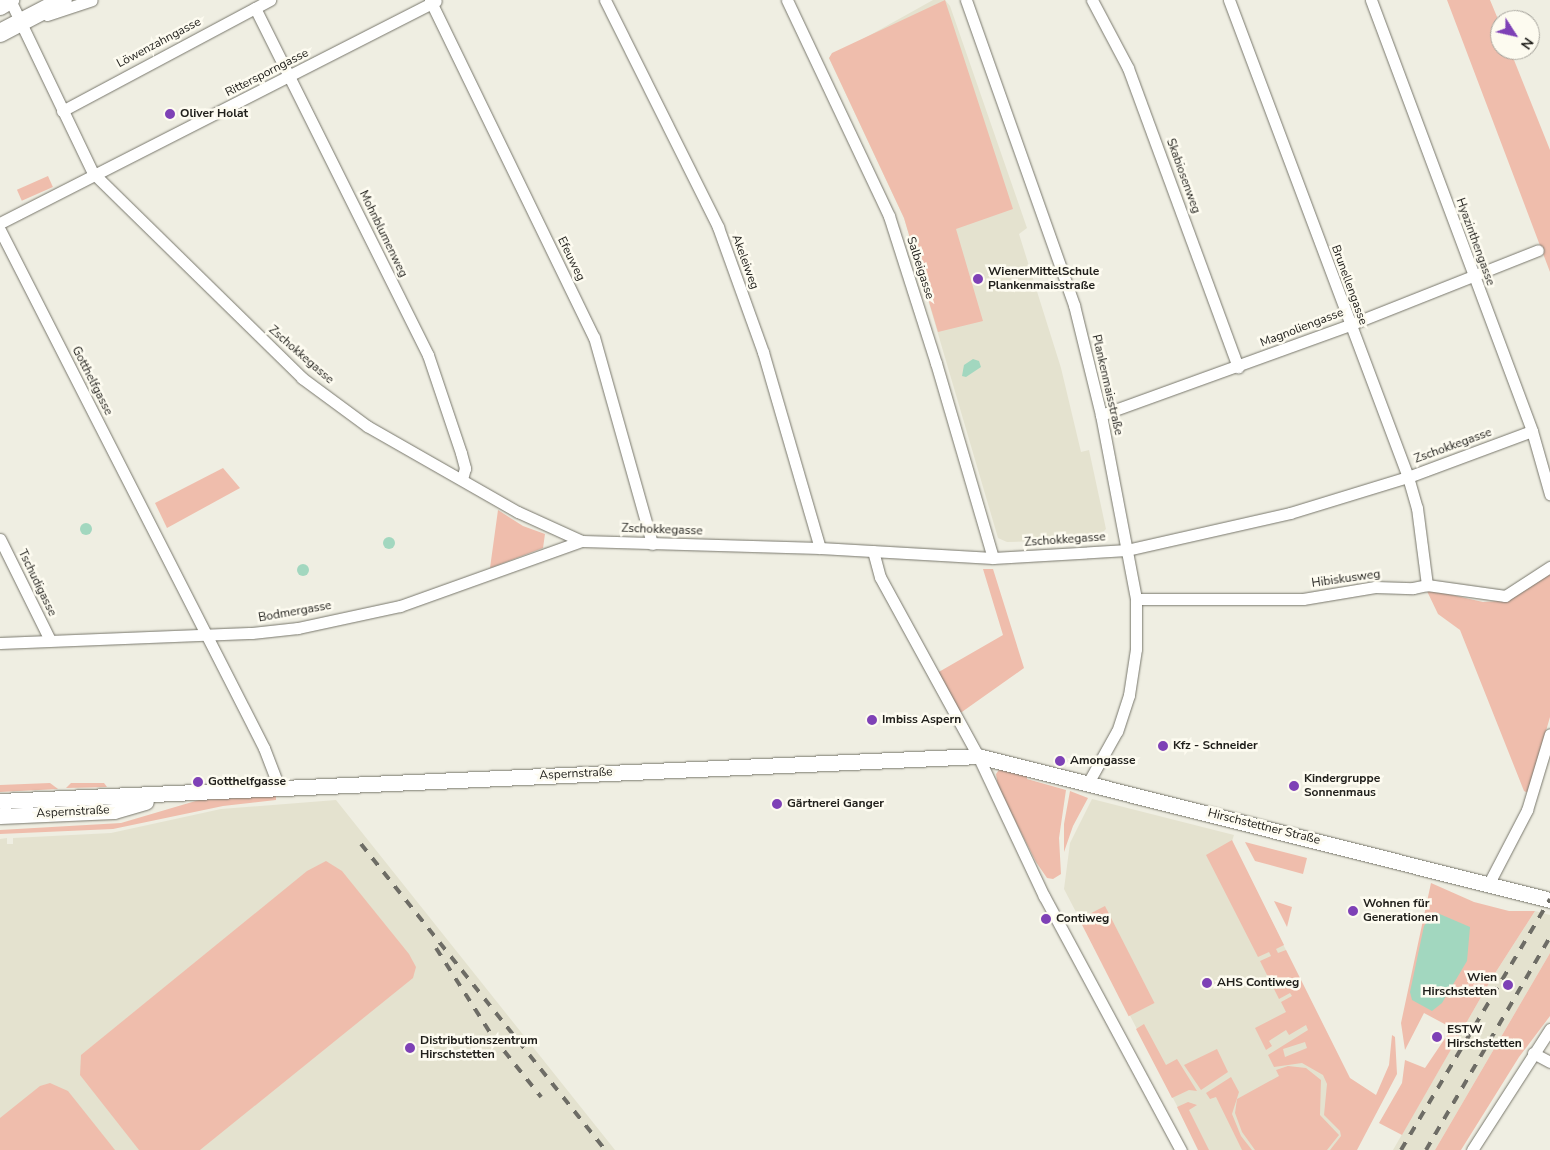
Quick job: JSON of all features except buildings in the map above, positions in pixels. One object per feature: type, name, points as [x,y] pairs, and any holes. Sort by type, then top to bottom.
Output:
[{"type":"main road","points":[[0,6],[10,0]]},
{"type":"main road","points":[[0,33],[63,0]]},
{"type":"main road","name":"Hirschstettner Straße","points":[[978,756],[1550,900]]},
{"type":"main road","name":"Aspernstraße","points":[[0,801],[174,795],[278,787],[978,756]]},
{"type":"main road","name":"Aspernstraße","points":[[0,816],[114,811],[174,795]]},
{"type":"street","name":"Zschokkegasse","points":[[10,0],[19,23],[93,174],[302,378],[367,426],[518,512],[582,541],[820,548],[993,558],[1127,550],[1242,525],[1408,477],[1532,432]]},
{"type":"street","points":[[19,23],[92,0]]},
{"type":"street","name":"Löwenzahngasse","points":[[62,111],[270,0]]},
{"type":"street","name":"Akeleiweg","points":[[605,0],[718,227],[763,352],[820,548]]},
{"type":"street","name":"Salbeigasse","points":[[787,0],[889,216],[936,363],[993,558]]},
{"type":"street","name":"Plankenmaisstraße","points":[[966,0],[1074,305],[1102,415],[1136,599],[1136,649],[1129,696],[1118,731],[1088,783]]},
{"type":"street","name":"Skabiosenweg","points":[[1092,0],[1128,68],[1238,366]]},
{"type":"street","name":"Brunellengasse","points":[[1229,0],[1349,325],[1408,477],[1417,508],[1427,585]]},
{"type":"street","name":"Hyazinthengasse","points":[[1370,0],[1532,432],[1550,494]]},
{"type":"street","name":"Rittersporngasse","points":[[0,223],[93,174],[290,77],[433,1]]},
{"type":"street","name":"Efeuweg","points":[[433,1],[594,337],[652,544]]},
{"type":"street","name":"Mohnblumenweg","points":[[255,8],[428,355],[461,453],[465,468],[462,479]]},
{"type":"street","name":"Gotthelfgasse","points":[[0,230],[264,748],[278,787]]},
{"type":"street","name":"Magnoliengasse","points":[[1102,415],[1349,325],[1538,250]]},
{"type":"street","name":"Tschudigasse","points":[[0,539],[50,640]]},
{"type":"street","name":"Bodmergasse","points":[[0,643],[205,633],[252,633],[298,628],[400,606],[582,541]]},
{"type":"street","points":[[873,551],[880,577],[978,756],[1044,896],[1181,1150]]},
{"type":"street","name":"Hibiskusweg","points":[[1136,599],[1303,599],[1375,587],[1413,588],[1427,585],[1505,596],[1550,567]]},
{"type":"street","points":[[1488,885],[1527,810],[1550,734]]},
{"type":"street","points":[[1472,1150],[1550,1029]]},
{"type":"street","points":[[1533,1053],[1550,1062]]},
{"type":"shaded area","name":"WienerMittelSchule Plankenmaisstraße","points":[[933,0],[945,0],[950,6],[1027,228],[1019,234],[1061,368],[1081,452],[1089,450],[1106,529],[1096,539],[1007,542],[998,538],[904,218],[829,58]]},
{"type":"shaded area","points":[[945,0],[1013,209],[956,229],[983,321],[938,332],[904,218],[829,58],[832,53]]},
{"type":"shaded area","points":[[1447,0],[1490,0],[1494,10],[1490,10],[1490,60],[1514,60],[1550,150],[1550,272]]},
{"type":"shaded area","points":[[48,176],[53,187],[22,201],[17,190]]},
{"type":"shaded area","points":[[973,359],[979,361],[981,367],[966,377],[962,376],[964,365]]},
{"type":"shaded area","points":[[223,468],[240,488],[167,528],[155,503]]},
{"type":"shaded area","points":[[498,510],[523,526],[545,534],[543,548],[490,568]]},
{"type":"shaded area","points":[[86,523],[92,529],[86,535],[80,529]]},
{"type":"shaded area","points":[[389,537],[395,543],[389,549],[383,543]]},
{"type":"shaded area","points":[[301,564],[305,564],[309,570],[305,576],[301,576],[297,572],[297,568]]},
{"type":"shaded area","points":[[983,569],[993,569],[1024,668],[959,714],[937,673],[1003,635]]},
{"type":"shaded area","points":[[1550,574],[1550,717],[1528,793],[1524,791],[1460,630],[1438,614],[1426,589],[1483,602],[1500,601]]},
{"type":"shaded area","points":[[1001,767],[1027,774],[1027,779],[1066,790],[1059,838],[1061,874],[1053,879],[1047,878],[1036,862],[998,787],[996,774]]},
{"type":"shaded area","points":[[50,783],[58,789],[0,792],[0,785]]},
{"type":"shaded area","points":[[71,783],[104,783],[107,787],[66,788]]},
{"type":"shaded area","points":[[1070,791],[1088,798],[1073,826],[1064,852],[1064,824]]},
{"type":"shaded area","points":[[276,796],[276,800],[223,806],[113,829],[0,834],[0,830],[121,823],[199,800]]},
{"type":"shaded area","name":"AHS Contiweg","points":[[1092,799],[1234,835],[1232,841],[1341,1061],[1331,1076],[1364,1103],[1339,1150],[1200,1150],[1064,889],[1070,843]]},
{"type":"shaded area","points":[[336,800],[615,1150],[0,1150],[0,839],[7,838],[7,844],[13,844],[13,838],[111,833],[221,809]]},
{"type":"shaded area","points":[[1232,840],[1284,945],[1276,949],[1278,953],[1286,950],[1350,1078],[1376,1095],[1389,1065],[1392,1035],[1395,1037],[1397,1074],[1357,1150],[1330,1150],[1341,1136],[1340,1131],[1324,1115],[1327,1084],[1323,1075],[1302,1063],[1274,1067],[1268,1055],[1308,1030],[1306,1025],[1289,1035],[1286,1030],[1269,1041],[1272,1046],[1266,1050],[1255,1028],[1286,1012],[1281,1002],[1292,996],[1290,993],[1279,999],[1260,961],[1271,956],[1269,952],[1258,957],[1206,855]],"holes":[[[1305,1042],[1307,1048],[1285,1057],[1283,1049]]]},
{"type":"shaded area","points":[[1245,842],[1307,858],[1303,874],[1255,861]]},
{"type":"shaded area","points":[[326,861],[342,871],[409,954],[416,967],[413,978],[200,1150],[139,1150],[80,1075],[81,1055],[307,871]]},
{"type":"shaded area","points":[[1431,883],[1474,902],[1509,911],[1535,911],[1492,978],[1402,1135],[1379,1123],[1402,1083],[1405,1060],[1425,1068],[1452,1028],[1424,1013],[1405,1050],[1401,1023]]},
{"type":"shaded area","points":[[1274,901],[1292,907],[1287,927]]},
{"type":"shaded area","points":[[1105,906],[1154,1003],[1129,1016],[1079,919]]},
{"type":"shaded area","points":[[1535,911],[1550,915],[1550,953],[1435,1150],[1393,1150],[1492,978]]},
{"type":"shaded area","points":[[1435,912],[1470,927],[1467,961],[1442,1003],[1432,1011],[1412,1000],[1410,992],[1424,926]]},
{"type":"shaded area","points":[[1550,953],[1550,1016],[1519,1057],[1461,1150],[1435,1150]]},
{"type":"shaded area","points":[[1144,1024],[1166,1065],[1177,1059],[1197,1091],[1189,1090],[1172,1098],[1136,1029]]},
{"type":"shaded area","points":[[1217,1049],[1228,1072],[1201,1090],[1184,1065]]},
{"type":"shaded area","points":[[1288,1066],[1306,1068],[1321,1080],[1320,1115],[1339,1135],[1327,1150],[1255,1150],[1242,1132],[1235,1113],[1237,1099],[1279,1076],[1276,1070]]},
{"type":"shaded area","points":[[1231,1077],[1239,1092],[1232,1114],[1241,1136],[1252,1150],[1242,1150],[1216,1097],[1210,1099],[1206,1093]]},
{"type":"shaded area","points":[[50,1083],[68,1091],[115,1150],[0,1150],[0,1118],[40,1086]]},
{"type":"shaded area","points":[[1188,1102],[1197,1105],[1189,1110],[1209,1150],[1198,1150],[1177,1107]]},
{"type":"railway","points":[[361,844],[605,1150]]},
{"type":"railway","points":[[1401,1150],[1550,899]]},
{"type":"railway","points":[[1426,1150],[1550,937]]},
{"type":"railway","points":[[436,948],[493,1037],[541,1097]]},
{"type":"place","name":"Oliver Holat","points":[[170,114]]},
{"type":"place","name":"WienerMittelSchule Plankenmaisstraße","points":[[978,279]]},
{"type":"place","name":"Imbiss Aspern","points":[[872,720]]},
{"type":"place","name":"Kfz - Schneider","points":[[1163,746]]},
{"type":"place","name":"Amongasse","points":[[1060,761]]},
{"type":"place","name":"Gotthelfgasse","points":[[198,782]]},
{"type":"place","name":"Kindergruppe Sonnenmaus","points":[[1294,786]]},
{"type":"place","name":"Gärtnerei Ganger","points":[[777,804]]},
{"type":"place","name":"Wohnen für Generationen","points":[[1353,911]]},
{"type":"place","name":"Contiweg","points":[[1046,919]]},
{"type":"place","name":"AHS Contiweg","points":[[1207,983]]},
{"type":"place","name":"Wien Hirschstetten","points":[[1508,985]]},
{"type":"place","name":"ESTW Hirschstetten","points":[[1437,1037]]},
{"type":"place","name":"Distributionszentrum Hirschstetten","points":[[410,1048]]}]
